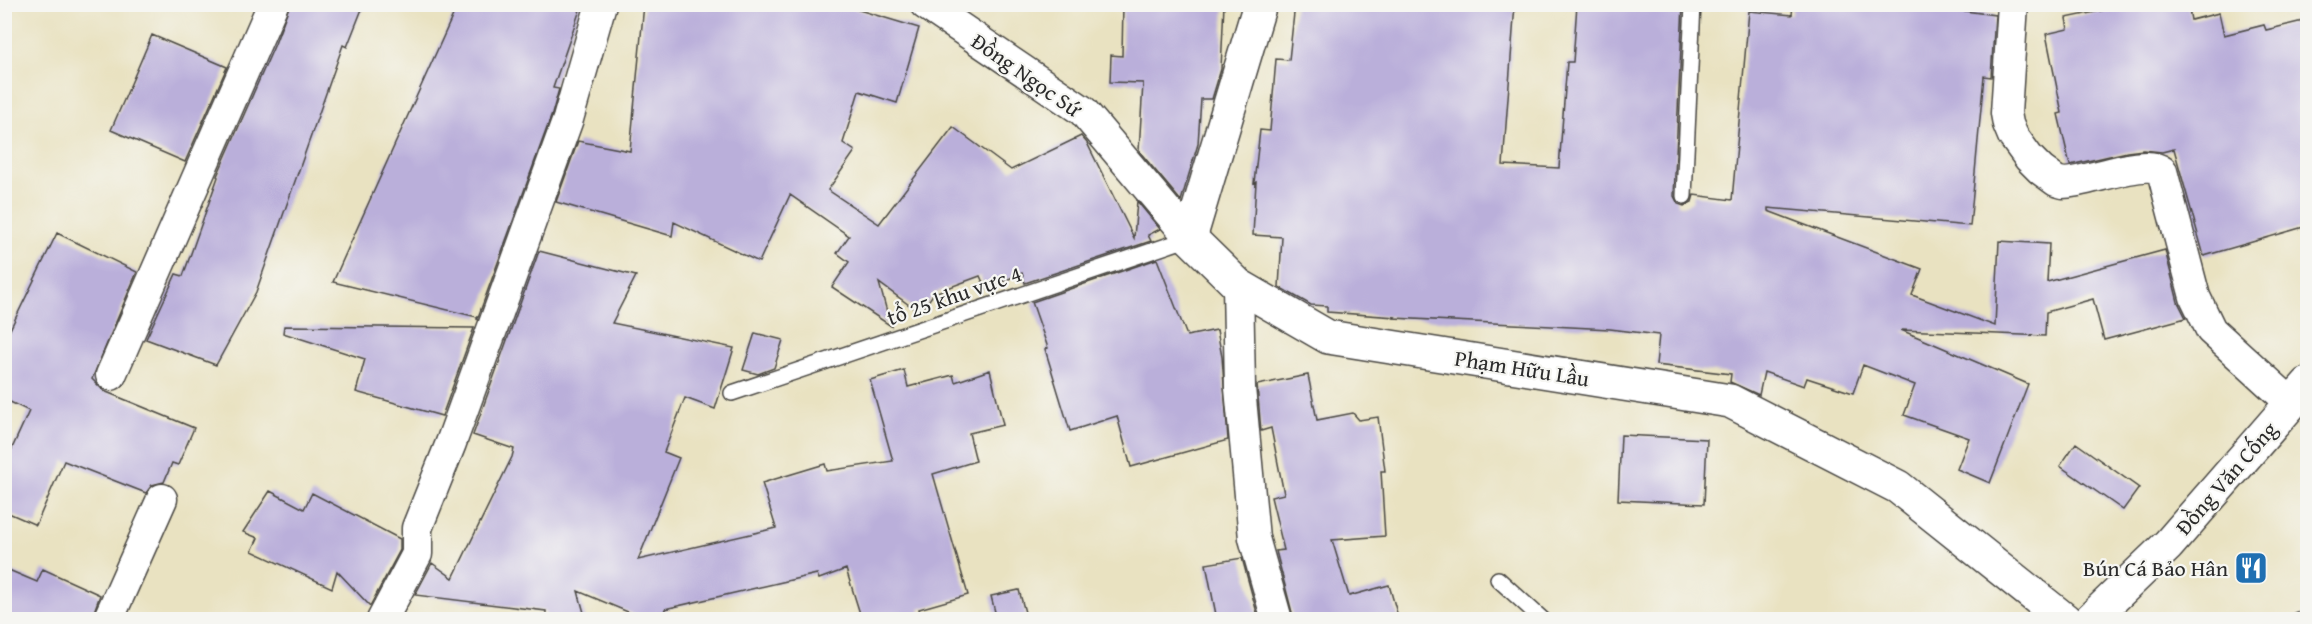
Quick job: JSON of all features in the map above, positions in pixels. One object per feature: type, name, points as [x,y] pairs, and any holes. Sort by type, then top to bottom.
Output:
[{"type":"street","points":[[111,375],[273,4]]},
{"type":"street","points":[[382,620],[417,554],[417,528],[451,443],[568,119],[601,4]]},
{"type":"street","name":"Đồng Ngọc Sứ","points":[[925,4],[1083,111],[1190,238]]},
{"type":"street","points":[[1190,238],[1260,4]]},
{"type":"street","points":[[2013,4],[2006,113],[2013,136],[2029,158],[2056,181],[2071,183],[2143,167],[2157,167],[2162,171],[2195,297],[2211,330],[2299,393]]},
{"type":"street","name":"Phạm Hữu Lầu","points":[[1190,238],[1238,285],[1328,337],[1730,401],[1898,487],[2064,620]]},
{"type":"street","points":[[1238,285],[1240,388],[1254,538],[1277,620]]},
{"type":"street","name":"Đồng Văn Cống","points":[[2090,620],[2168,545],[2299,393]]},
{"type":"street","points":[[108,620],[162,499]]},
{"type":"lane","points":[[1683,196],[1693,4]]},
{"type":"lane","name":"tổ 25 khu vực 4","points":[[732,393],[1190,238]]},
{"type":"lane","points":[[1498,579],[1544,620]]},
{"type":"lane","points":[[2298,620],[2307,617]]},
{"type":"building","points":[[290,4],[364,4],[347,47],[343,45],[256,292],[216,365],[146,339],[176,274],[183,276],[217,176],[275,44]]},
{"type":"building","points":[[458,4],[582,4],[553,88],[559,89],[552,114],[477,320],[477,317],[333,282]]},
{"type":"building","points":[[644,4],[839,4],[919,28],[897,103],[859,91],[843,143],[855,151],[828,190],[879,224],[953,127],[1011,170],[1081,136],[1087,143],[1134,238],[1137,201],[1160,229],[1148,235],[1151,241],[1025,283],[1022,273],[986,289],[980,276],[934,293],[920,313],[879,283],[891,326],[832,287],[849,262],[837,253],[849,236],[790,195],[759,262],[674,222],[672,236],[556,202],[578,141],[630,151]]},
{"type":"building","points":[[1123,4],[1224,4],[1221,69],[1212,99],[1201,99],[1198,144],[1181,201],[1139,151],[1143,83],[1110,82],[1111,55],[1122,56]]},
{"type":"building","points":[[1295,4],[1515,4],[1503,165],[1559,168],[1567,62],[1573,62],[1577,4],[1683,4],[1674,196],[1678,204],[1684,206],[1692,202],[1694,195],[1732,200],[1749,11],[1792,15],[1793,4],[1912,4],[1995,15],[1991,77],[1984,76],[1970,226],[1768,208],[1768,211],[1922,269],[1912,295],[1995,326],[1999,241],[2049,244],[2047,282],[2165,250],[2178,302],[2186,318],[2104,340],[2093,299],[2046,312],[2045,336],[1901,330],[2028,384],[1990,483],[1957,469],[1969,438],[1904,415],[1915,385],[1863,365],[1853,393],[1807,378],[1804,386],[1764,372],[1759,395],[1730,382],[1731,374],[1656,365],[1659,335],[1610,329],[1394,318],[1327,312],[1327,306],[1311,305],[1279,287],[1282,237],[1253,235],[1256,182],[1254,183],[1260,130],[1270,131],[1276,59],[1289,60]]},
{"type":"building","points":[[2134,4],[2188,4],[2191,20],[2219,13],[2224,35],[2264,25],[2266,30],[2307,20],[2307,226],[2204,256],[2174,149],[2162,152],[2143,150],[2127,152],[2070,165],[2058,114],[2062,113],[2046,34],[2068,29],[2066,18]]},
{"type":"building","points":[[152,35],[227,67],[185,162],[111,130]]},
{"type":"building","points":[[57,233],[137,272],[92,379],[104,391],[194,428],[178,465],[172,463],[164,482],[152,485],[146,493],[64,461],[36,525],[4,511],[4,466],[29,411],[4,399],[4,342]]},
{"type":"building","points":[[539,251],[636,276],[612,323],[734,348],[715,409],[685,398],[664,452],[679,458],[638,560],[776,528],[762,483],[825,464],[827,471],[893,461],[870,380],[904,370],[908,387],[953,375],[955,382],[990,370],[1003,425],[969,433],[976,461],[933,474],[968,595],[919,609],[920,614],[901,620],[862,620],[846,569],[819,579],[817,574],[665,609],[661,620],[647,620],[578,591],[586,620],[546,620],[546,611],[415,595],[432,563],[453,578],[512,457],[514,449],[473,435]]},
{"type":"building","points":[[1157,259],[1187,336],[1217,330],[1222,357],[1228,440],[1131,467],[1117,416],[1070,431],[1045,349],[1048,348],[1032,302]]},
{"type":"building","points":[[284,326],[474,328],[442,416],[356,392],[365,359],[283,333]]},
{"type":"building","points":[[755,333],[783,340],[774,368],[758,374],[743,370]]},
{"type":"building","points":[[1308,375],[1317,420],[1353,413],[1359,420],[1378,417],[1385,471],[1381,471],[1385,536],[1332,540],[1349,596],[1389,585],[1399,620],[1294,620],[1276,551],[1284,550],[1271,497],[1284,494],[1271,428],[1261,431],[1257,385]]},
{"type":"building","points":[[1621,435],[1707,439],[1704,504],[1618,500]]},
{"type":"building","points":[[2076,443],[2139,488],[2123,510],[2060,466]]},
{"type":"building","points":[[270,491],[304,509],[312,493],[400,539],[400,550],[370,606],[337,571],[332,588],[252,551],[258,538],[243,532]]},
{"type":"building","points":[[1242,558],[1259,620],[1217,620],[1206,564]]},
{"type":"building","points":[[4,568],[37,582],[43,569],[100,595],[91,620],[4,620]]},
{"type":"building","points":[[1019,590],[1027,620],[997,620],[991,596]]},
{"type":"place","name":"Bún Cá Bảo Hân","points":[[2251,568]]}]
